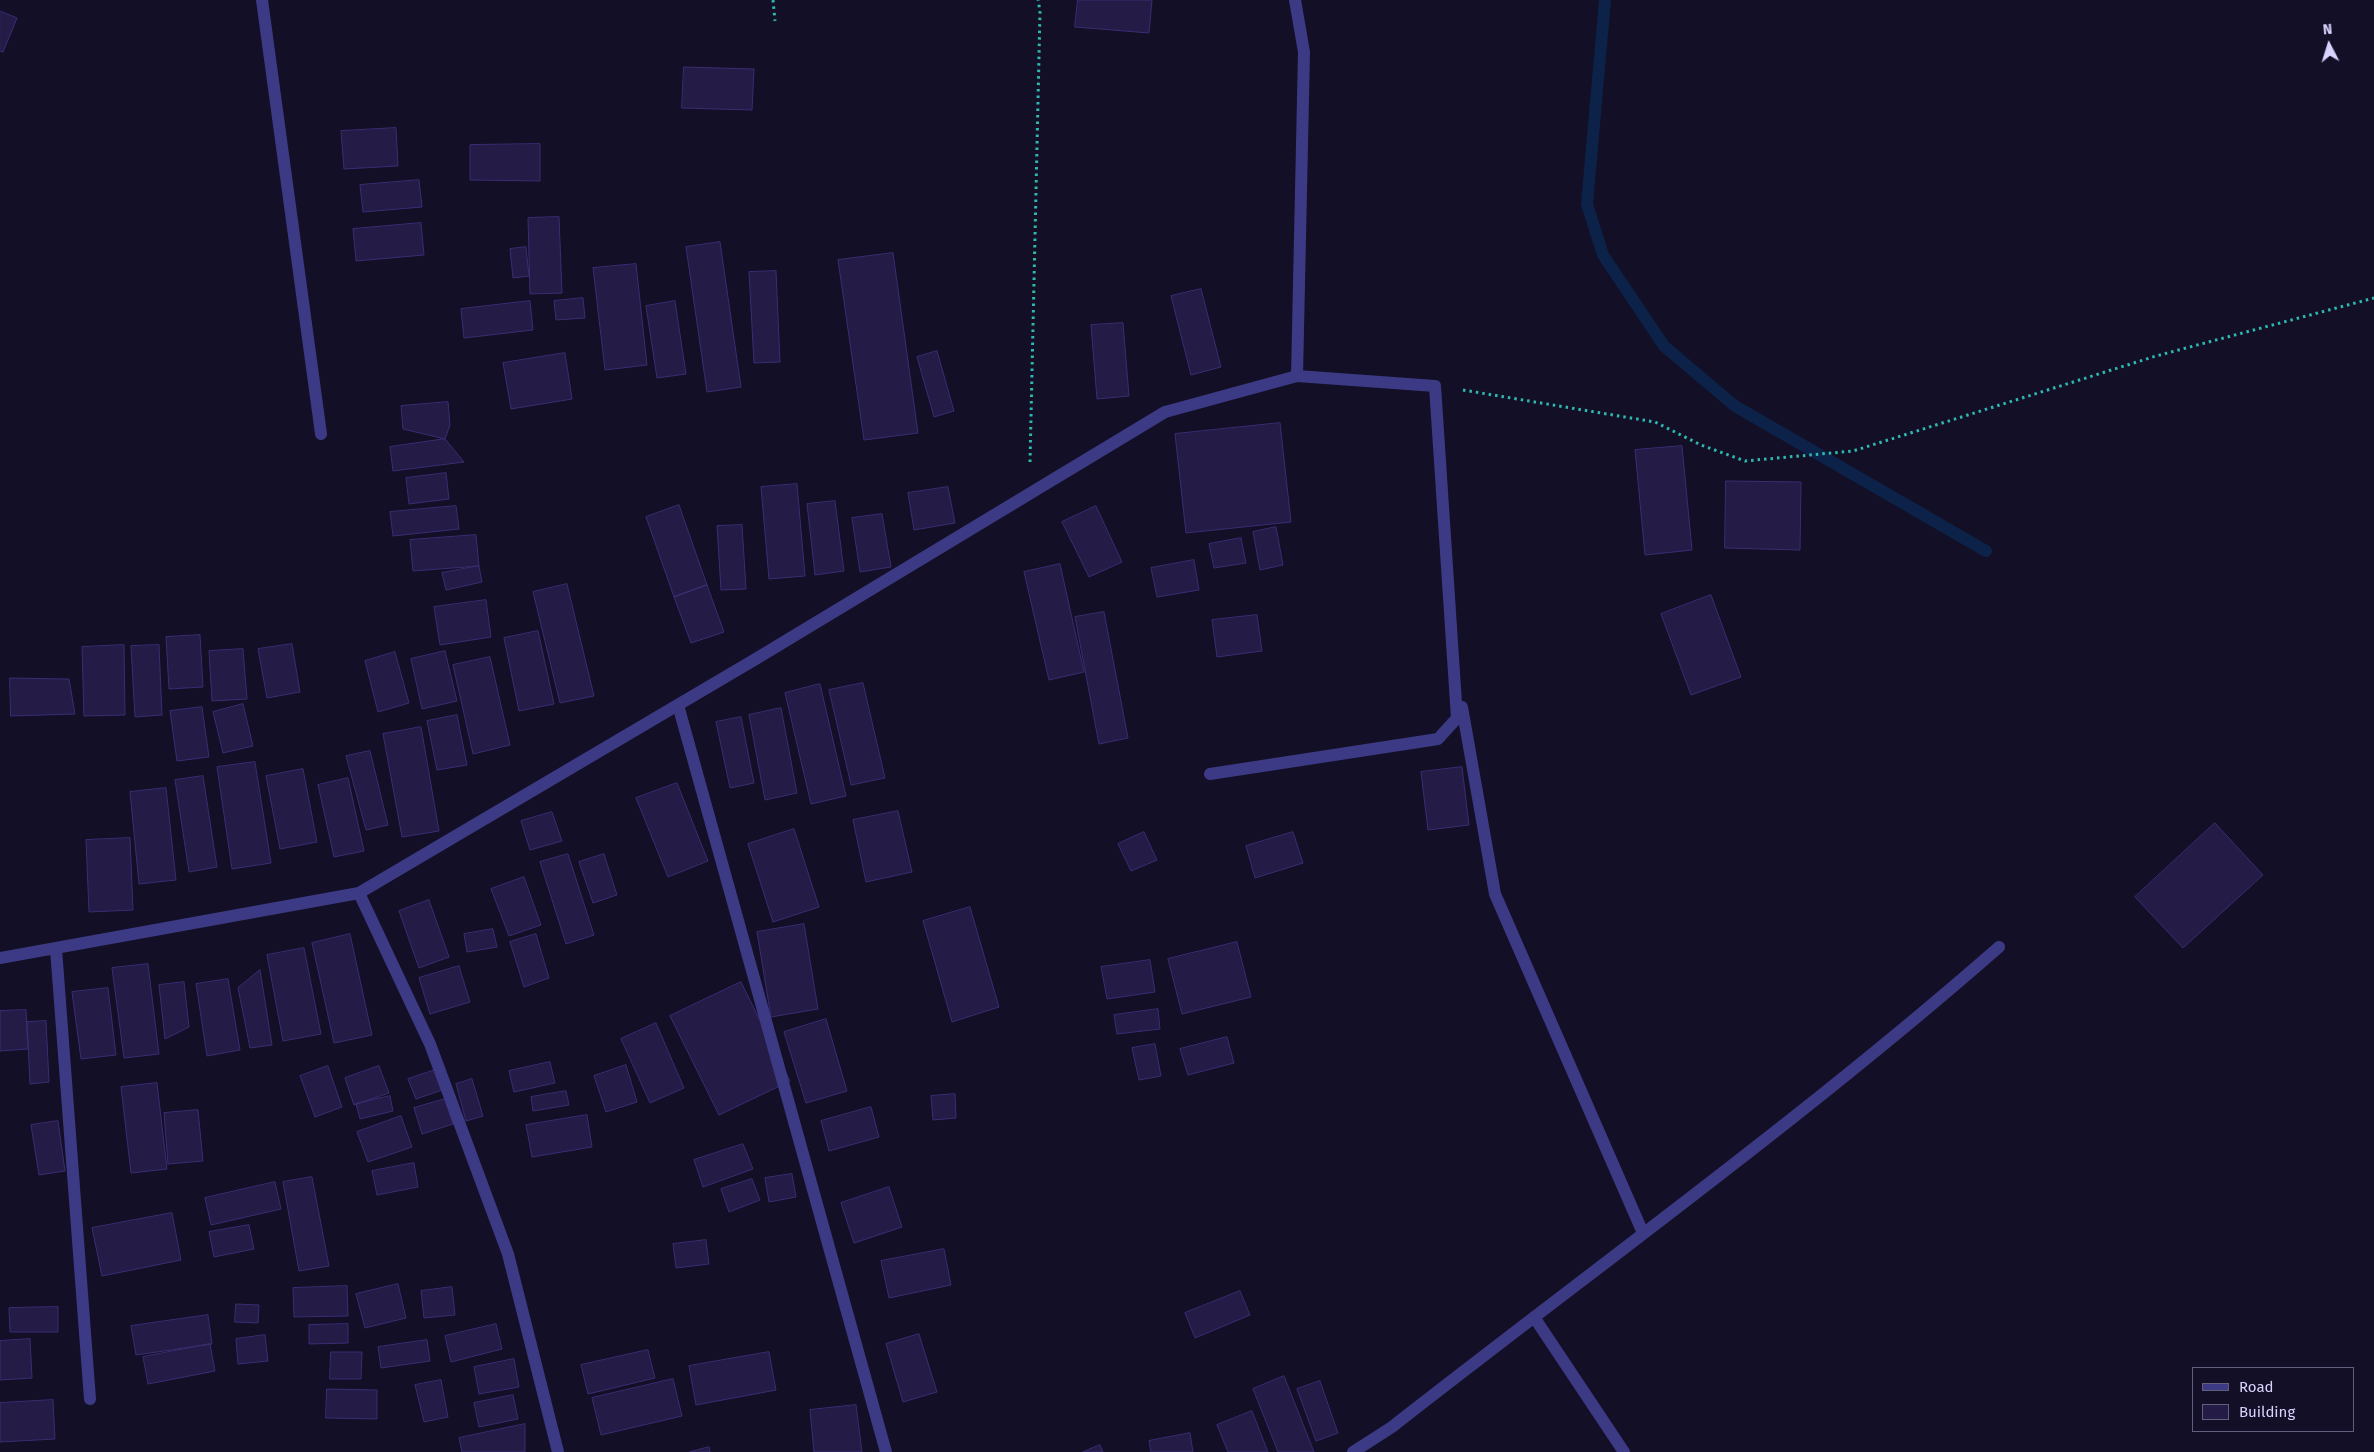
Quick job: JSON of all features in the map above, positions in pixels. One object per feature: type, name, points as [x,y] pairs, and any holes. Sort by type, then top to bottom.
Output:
[{"type":"street","points":[[262,0],[321,434]]},
{"type":"street","points":[[1295,0],[1304,52],[1296,376]]},
{"type":"street","points":[[0,958],[359,894],[678,705],[1165,412],[1296,376],[1435,386],[1457,718],[1438,739],[1210,774]]},
{"type":"street","points":[[1454,664],[1495,894],[1643,1233]]},
{"type":"street","points":[[678,705],[886,1452]]},
{"type":"street","points":[[359,894],[430,1044],[508,1254],[558,1452]]},
{"type":"street","points":[[1352,1452],[1392,1427],[1913,1023],[1999,947]]},
{"type":"street","points":[[56,949],[90,1398]]},
{"type":"street","points":[[1534,1317],[1624,1452]]},
{"type":"path","points":[[772,0],[775,21]]},
{"type":"path","points":[[1029,495],[1040,11],[1038,0]]},
{"type":"path","points":[[1435,386],[1655,422],[1701,445],[1745,461],[1853,451],[2156,356],[2374,298]]},
{"type":"building","points":[[1078,0],[1152,0],[1149,33],[1075,27]]},
{"type":"building","points":[[0,11],[17,18],[3,52],[0,51]]},
{"type":"building","points":[[684,67],[754,69],[752,110],[682,108]]},
{"type":"building","points":[[396,128],[398,166],[344,169],[341,131]]},
{"type":"building","points":[[540,144],[540,181],[470,180],[470,145]]},
{"type":"building","points":[[419,180],[422,207],[363,212],[360,185]]},
{"type":"building","points":[[559,217],[562,293],[530,294],[528,218]]},
{"type":"building","points":[[421,223],[424,255],[356,261],[353,229]]},
{"type":"building","points":[[720,242],[741,387],[707,392],[686,247]]},
{"type":"building","points":[[526,247],[529,276],[513,278],[510,249]]},
{"type":"building","points":[[893,253],[918,433],[864,440],[838,260]]},
{"type":"building","points":[[636,264],[647,365],[605,370],[593,268]]},
{"type":"building","points":[[776,271],[780,362],[754,363],[749,272]]},
{"type":"building","points":[[1201,289],[1221,367],[1191,375],[1171,296]]},
{"type":"building","points":[[583,298],[585,318],[556,320],[554,301]]},
{"type":"building","points":[[530,301],[533,330],[464,338],[461,309]]},
{"type":"building","points":[[675,301],[686,374],[657,378],[646,306]]},
{"type":"building","points":[[1123,323],[1129,396],[1097,399],[1091,325]]},
{"type":"building","points":[[937,351],[954,411],[934,417],[917,357]]},
{"type":"building","points":[[565,353],[572,399],[511,409],[503,363]]},
{"type":"building","points":[[448,402],[450,425],[445,439],[403,429],[401,406]]},
{"type":"building","points":[[1280,423],[1291,522],[1186,533],[1175,434]]},
{"type":"building","points":[[445,439],[464,462],[393,471],[390,447]]},
{"type":"building","points":[[1682,446],[1692,550],[1645,555],[1635,450]]},
{"type":"building","points":[[446,473],[449,499],[409,504],[406,478]]},
{"type":"building","points":[[1726,481],[1801,482],[1800,550],[1725,548]]},
{"type":"building","points":[[797,484],[805,576],[769,579],[761,487]]},
{"type":"building","points":[[948,487],[955,523],[914,530],[908,493]]},
{"type":"building","points":[[835,501],[844,571],[815,575],[807,504]]},
{"type":"building","points":[[679,505],[707,585],[674,597],[646,517]]},
{"type":"building","points":[[456,506],[459,529],[393,536],[390,512]]},
{"type":"building","points":[[1096,506],[1122,562],[1089,577],[1062,522]]},
{"type":"building","points":[[882,514],[891,567],[860,572],[852,518]]},
{"type":"building","points":[[742,525],[746,589],[721,590],[717,526]]},
{"type":"building","points":[[1276,527],[1283,565],[1260,570],[1253,532]]},
{"type":"building","points":[[476,535],[479,566],[413,571],[410,540]]},
{"type":"building","points":[[1241,538],[1246,563],[1214,568],[1209,544]]},
{"type":"building","points":[[1194,560],[1199,590],[1157,597],[1151,568]]},
{"type":"building","points":[[1060,564],[1084,672],[1049,680],[1024,572]]},
{"type":"building","points":[[479,566],[482,582],[446,590],[442,573]]},
{"type":"building","points":[[567,584],[594,696],[560,703],[533,592]]},
{"type":"building","points":[[707,585],[724,632],[691,643],[674,597]]},
{"type":"building","points":[[1711,595],[1741,677],[1691,695],[1661,614]]},
{"type":"building","points":[[486,600],[491,637],[440,645],[434,607]]},
{"type":"building","points":[[1104,612],[1128,738],[1099,744],[1075,617]]},
{"type":"building","points":[[1257,615],[1262,651],[1217,657],[1212,620]]},
{"type":"building","points":[[538,631],[554,704],[519,711],[504,638]]},
{"type":"building","points":[[200,635],[203,687],[169,689],[166,637]]},
{"type":"building","points":[[292,644],[300,692],[267,698],[258,649]]},
{"type":"building","points":[[124,645],[125,715],[84,716],[82,647]]},
{"type":"building","points":[[159,645],[162,715],[135,717],[131,646]]},
{"type":"building","points":[[243,649],[247,699],[212,701],[209,651]]},
{"type":"building","points":[[445,651],[457,701],[422,709],[411,659]]},
{"type":"building","points":[[395,652],[409,703],[378,712],[365,661]]},
{"type":"building","points":[[490,657],[510,745],[473,754],[453,665]]},
{"type":"building","points":[[10,678],[69,679],[75,714],[11,716]]},
{"type":"building","points":[[863,683],[885,778],[851,785],[829,690]]},
{"type":"building","points":[[820,684],[846,796],[811,804],[785,693]]},
{"type":"building","points":[[243,704],[253,746],[223,753],[213,712]]},
{"type":"building","points":[[202,707],[209,757],[177,761],[170,711]]},
{"type":"building","points":[[781,708],[797,793],[765,800],[749,715]]},
{"type":"building","points":[[457,715],[467,765],[437,770],[427,721]]},
{"type":"building","points":[[741,717],[754,783],[730,788],[716,722]]},
{"type":"building","points":[[421,727],[439,831],[402,837],[383,734]]},
{"type":"building","points":[[370,751],[388,825],[366,830],[346,756]]},
{"type":"building","points":[[255,762],[271,863],[232,869],[217,767]]},
{"type":"building","points":[[1462,767],[1469,825],[1428,830],[1421,772]]},
{"type":"building","points":[[303,769],[317,842],[280,849],[266,776]]},
{"type":"building","points":[[203,776],[217,867],[189,872],[175,780]]},
{"type":"building","points":[[348,778],[364,851],[334,857],[318,785]]},
{"type":"building","points":[[677,783],[708,861],[668,877],[636,798]]},
{"type":"building","points":[[166,788],[176,880],[139,884],[130,792]]},
{"type":"building","points":[[898,811],[912,872],[866,882],[853,820]]},
{"type":"building","points":[[552,812],[562,841],[530,850],[521,821]]},
{"type":"building","points":[[2215,823],[2263,875],[2183,948],[2135,897]]},
{"type":"building","points":[[794,829],[819,907],[773,922],[748,844]]},
{"type":"building","points":[[1144,832],[1157,860],[1131,871],[1118,844]]},
{"type":"building","points":[[1293,832],[1303,863],[1255,878],[1246,846]]},
{"type":"building","points":[[130,838],[133,910],[89,912],[86,840]]},
{"type":"building","points":[[568,854],[594,935],[566,944],[540,862]]},
{"type":"building","points":[[604,854],[617,895],[593,903],[579,862]]},
{"type":"building","points":[[524,877],[541,925],[509,936],[491,889]]},
{"type":"building","points":[[429,900],[449,957],[419,968],[399,911]]},
{"type":"building","points":[[970,907],[999,1007],[952,1022],[923,921]]},
{"type":"building","points":[[804,924],[818,1009],[771,1017],[757,932]]},
{"type":"building","points":[[493,929],[497,947],[467,952],[464,934]]},
{"type":"building","points":[[350,934],[372,1035],[334,1043],[312,943]]},
{"type":"building","points":[[536,934],[549,978],[524,987],[510,942]]},
{"type":"building","points":[[1237,942],[1251,997],[1182,1014],[1168,959]]},
{"type":"building","points":[[304,948],[321,1034],[283,1041],[267,955]]},
{"type":"building","points":[[1150,960],[1155,992],[1107,999],[1101,967]]},
{"type":"building","points":[[148,964],[159,1054],[124,1058],[112,968]]},
{"type":"building","points":[[459,966],[470,1002],[430,1014],[419,978]]},
{"type":"building","points":[[260,970],[272,1045],[250,1048],[238,988]]},
{"type":"building","points":[[228,979],[240,1050],[207,1056],[196,984]]},
{"type":"building","points":[[184,982],[189,1027],[165,1039],[159,985]]},
{"type":"building","points":[[741,982],[790,1081],[719,1115],[670,1016]]},
{"type":"building","points":[[108,988],[116,1055],[81,1059],[72,992]]},
{"type":"building","points":[[1158,1009],[1160,1029],[1117,1034],[1114,1015]]},
{"type":"building","points":[[26,1010],[28,1049],[0,1051],[0,1011]]},
{"type":"building","points":[[826,1019],[847,1091],[806,1103],[784,1032]]},
{"type":"building","points":[[46,1021],[49,1082],[30,1084],[27,1022]]},
{"type":"building","points":[[656,1023],[684,1088],[650,1103],[621,1039]]},
{"type":"building","points":[[1227,1037],[1234,1063],[1188,1075],[1180,1049]]},
{"type":"building","points":[[1155,1044],[1161,1076],[1139,1080],[1132,1048]]},
{"type":"building","points":[[550,1062],[555,1083],[514,1092],[509,1071]]},
{"type":"building","points":[[626,1065],[637,1102],[606,1112],[594,1076]]},
{"type":"building","points":[[328,1066],[342,1107],[315,1117],[300,1076]]},
{"type":"building","points":[[379,1066],[389,1093],[354,1105],[345,1078]]},
{"type":"building","points":[[441,1068],[448,1088],[416,1099],[408,1079]]},
{"type":"building","points":[[472,1079],[483,1116],[466,1121],[456,1084]]},
{"type":"building","points":[[157,1083],[167,1169],[131,1173],[121,1087]]},
{"type":"building","points":[[566,1091],[569,1105],[533,1111],[531,1097]]},
{"type":"building","points":[[955,1094],[956,1118],[933,1120],[931,1096]]},
{"type":"building","points":[[390,1096],[393,1111],[360,1119],[356,1104]]},
{"type":"building","points":[[445,1099],[453,1124],[422,1134],[414,1108]]},
{"type":"building","points":[[871,1107],[879,1137],[829,1151],[821,1121]]},
{"type":"building","points":[[198,1110],[203,1161],[168,1164],[164,1113]]},
{"type":"building","points":[[587,1115],[592,1147],[532,1157],[526,1125]]},
{"type":"building","points":[[401,1116],[412,1147],[368,1162],[357,1132]]},
{"type":"building","points":[[58,1121],[65,1171],[39,1175],[31,1125]]},
{"type":"building","points":[[743,1144],[753,1169],[703,1187],[694,1160]]},
{"type":"building","points":[[414,1163],[418,1187],[377,1195],[372,1171]]},
{"type":"building","points":[[792,1174],[796,1197],[769,1202],[765,1178]]},
{"type":"building","points":[[312,1177],[329,1266],[299,1271],[283,1182]]},
{"type":"building","points":[[752,1179],[760,1200],[729,1212],[721,1189]]},
{"type":"building","points":[[275,1182],[281,1209],[211,1225],[205,1198]]},
{"type":"building","points":[[889,1187],[902,1227],[854,1243],[841,1203]]},
{"type":"building","points":[[172,1213],[181,1260],[102,1276],[92,1228]]},
{"type":"building","points":[[249,1225],[254,1249],[214,1257],[209,1232]]},
{"type":"building","points":[[706,1240],[709,1264],[676,1268],[673,1244]]},
{"type":"building","points":[[944,1249],[951,1285],[889,1298],[881,1261]]},
{"type":"building","points":[[398,1284],[406,1318],[365,1328],[356,1294]]},
{"type":"building","points":[[347,1286],[348,1316],[294,1317],[293,1288]]},
{"type":"building","points":[[452,1287],[455,1315],[424,1318],[421,1291]]},
{"type":"building","points":[[1240,1291],[1250,1315],[1195,1338],[1185,1313]]},
{"type":"building","points":[[236,1304],[259,1305],[258,1323],[235,1322]]},
{"type":"building","points":[[58,1307],[58,1332],[10,1332],[9,1308]]},
{"type":"building","points":[[208,1315],[212,1344],[136,1355],[131,1326]]},
{"type":"building","points":[[348,1324],[348,1343],[309,1344],[309,1325]]},
{"type":"building","points":[[496,1324],[502,1349],[451,1362],[445,1336]]},
{"type":"building","points":[[919,1334],[937,1392],[903,1402],[886,1344]]},
{"type":"building","points":[[265,1335],[268,1361],[238,1364],[236,1339]]},
{"type":"building","points":[[30,1339],[32,1378],[0,1380],[0,1341]]},
{"type":"building","points":[[427,1340],[430,1361],[381,1368],[378,1347]]},
{"type":"building","points":[[210,1344],[215,1371],[148,1384],[143,1357]]},
{"type":"building","points":[[648,1350],[655,1378],[588,1394],[581,1365]]},
{"type":"building","points":[[331,1352],[362,1352],[361,1379],[330,1379]]},
{"type":"building","points":[[769,1352],[776,1390],[696,1405],[689,1366]]},
{"type":"building","points":[[514,1359],[519,1387],[479,1394],[474,1367]]},
{"type":"building","points":[[1284,1376],[1314,1452],[1278,1452],[1253,1389]]},
{"type":"building","points":[[673,1379],[682,1416],[601,1435],[592,1398]]},
{"type":"building","points":[[441,1380],[448,1417],[424,1422],[415,1385]]},
{"type":"building","points":[[1320,1381],[1338,1433],[1316,1441],[1297,1389]]},
{"type":"building","points":[[327,1389],[377,1390],[377,1419],[326,1418]]},
{"type":"building","points":[[513,1395],[518,1419],[479,1427],[474,1403]]},
{"type":"building","points":[[53,1400],[55,1439],[0,1442],[0,1403]]},
{"type":"building","points":[[856,1405],[862,1452],[814,1452],[810,1410]]},
{"type":"building","points":[[1252,1411],[1268,1452],[1228,1452],[1217,1425]]},
{"type":"building","points":[[525,1424],[525,1452],[462,1452],[459,1438]]},
{"type":"building","points":[[1190,1433],[1193,1452],[1151,1452],[1149,1441]]},
{"type":"building","points":[[1100,1445],[1103,1452],[1083,1452]]},
{"type":"building","points":[[709,1447],[710,1452],[690,1452]]},
{"type":"waterway","points":[[1605,0],[1587,204],[1603,255],[1664,346],[1735,406],[1986,551]]}]
